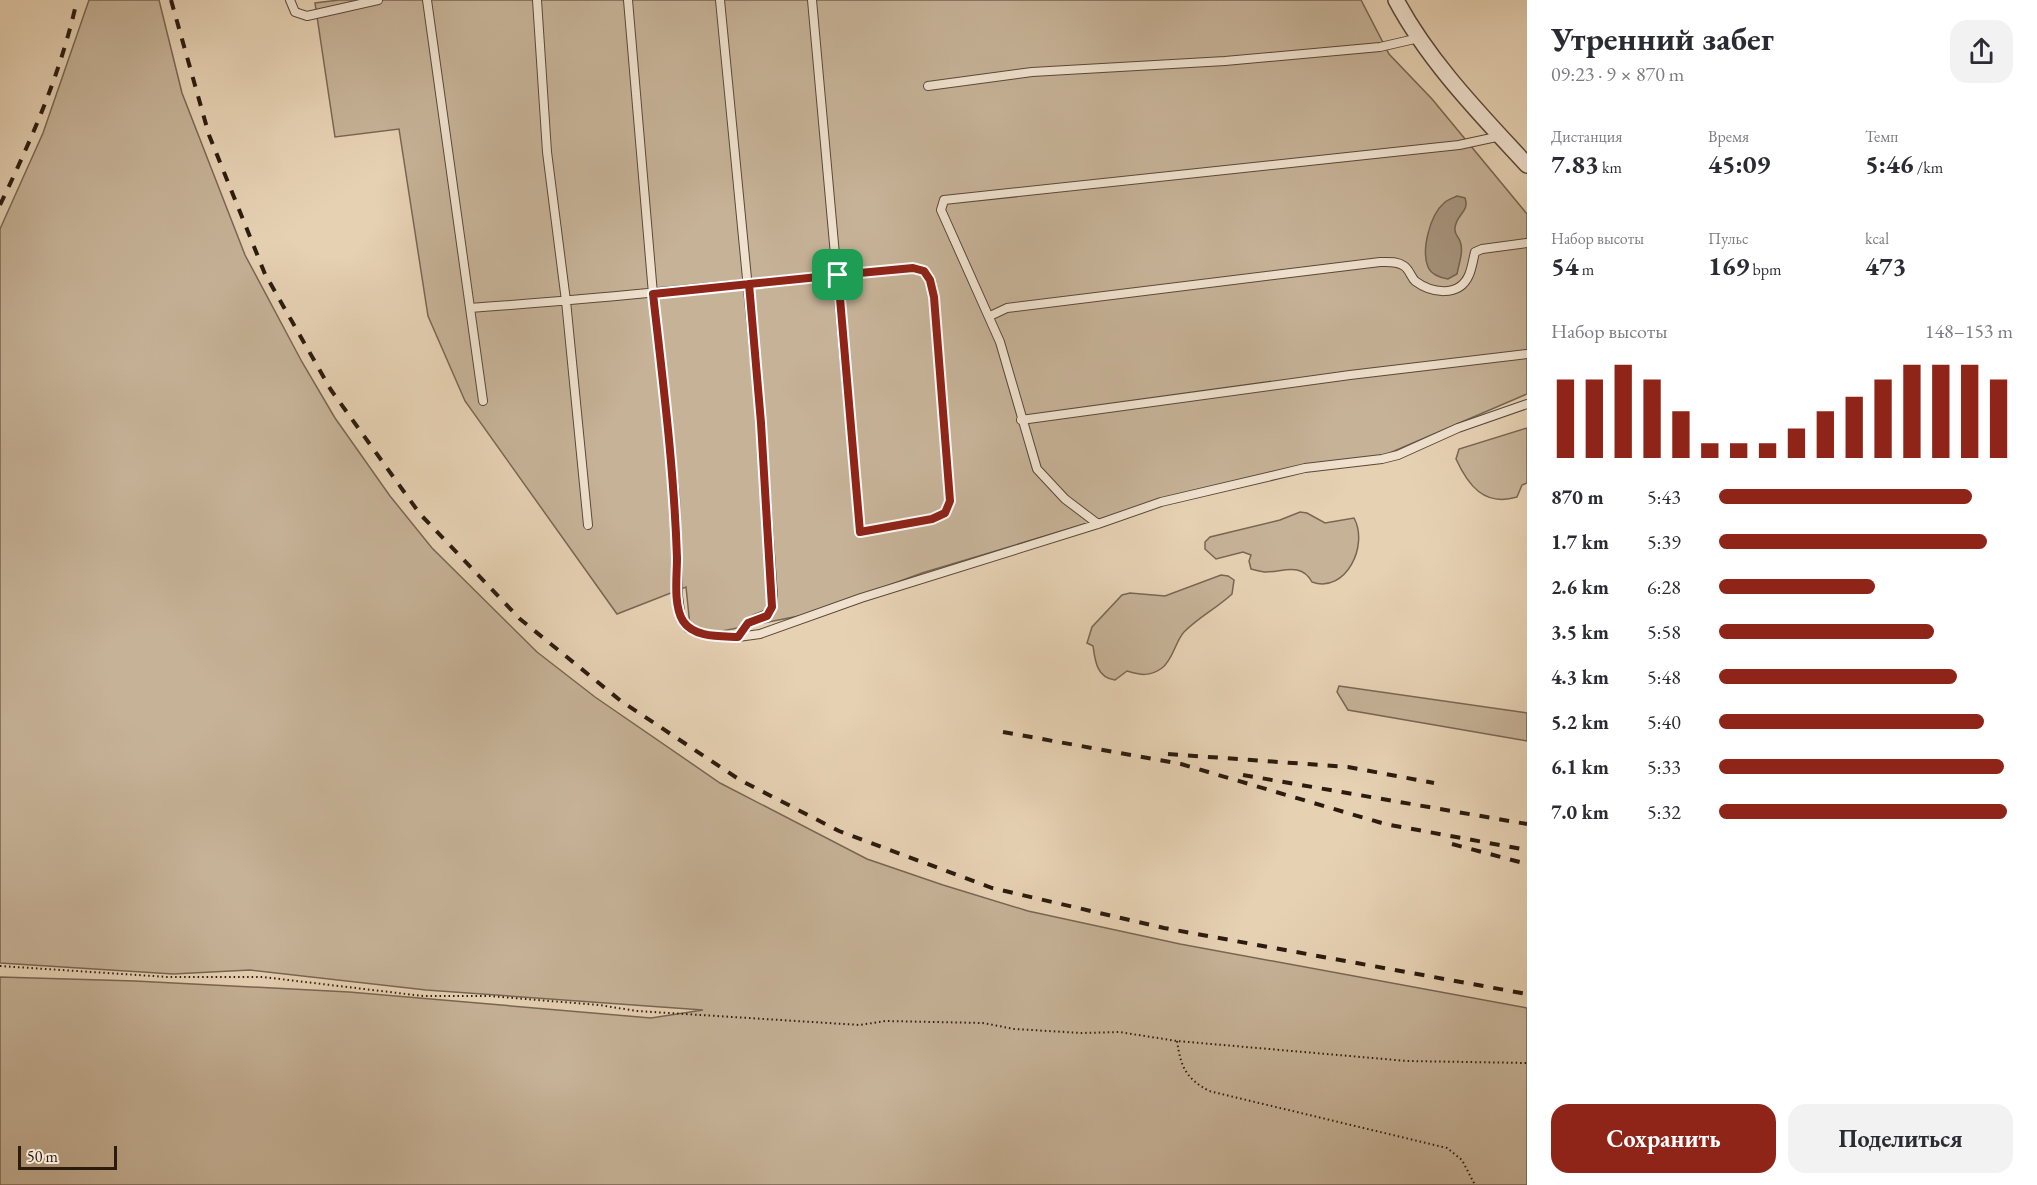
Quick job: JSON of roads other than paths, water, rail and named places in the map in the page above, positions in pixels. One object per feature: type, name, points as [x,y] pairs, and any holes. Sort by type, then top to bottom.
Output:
[{"type":"street","points":[[1396,0],[1419,38],[1466,98],[1527,165]]},
{"type":"lane","points":[[290,0],[295,12],[307,16],[378,0]]},
{"type":"lane","points":[[427,0],[483,401]]},
{"type":"lane","points":[[537,0],[547,152],[566,302],[588,525]]},
{"type":"lane","points":[[628,0],[653,294],[675,496],[678,596],[681,619],[688,628],[703,634],[738,637],[760,634],[861,598],[1161,502],[1305,468],[1398,454],[1458,428],[1527,404]]},
{"type":"lane","points":[[720,0],[749,284],[773,596],[772,607],[767,616],[748,623],[738,637]]},
{"type":"lane","points":[[470,308],[566,302],[653,294],[838,275],[913,268],[924,271],[930,280],[934,297],[950,501],[945,513],[932,519],[860,532],[838,275],[812,0]]},
{"type":"lane","points":[[928,86],[1032,72],[1225,61],[1380,47],[1419,38]]},
{"type":"lane","points":[[1098,524],[1044,479],[1037,469],[1000,342],[941,210],[944,200],[1459,145],[1501,136]]},
{"type":"lane","points":[[990,316],[1006,308],[1380,262],[1405,266],[1413,279],[1425,288],[1440,292],[1455,290],[1468,278],[1475,252],[1527,243]]},
{"type":"lane","points":[[1022,420],[1350,375],[1527,354]]},
{"type":"railway","points":[[0,205],[54,79],[77,0]]},
{"type":"railway","points":[[171,0],[209,135],[265,274],[331,390],[420,514],[520,619],[621,701],[740,780],[839,831],[992,888],[1164,928],[1527,994]]},
{"type":"railway","points":[[1003,732],[1181,764],[1385,824],[1527,850]]},
{"type":"railway","points":[[1168,754],[1348,767],[1434,783]]},
{"type":"railway","points":[[1243,775],[1527,824]]},
{"type":"railway","points":[[1452,844],[1527,864]]}]
